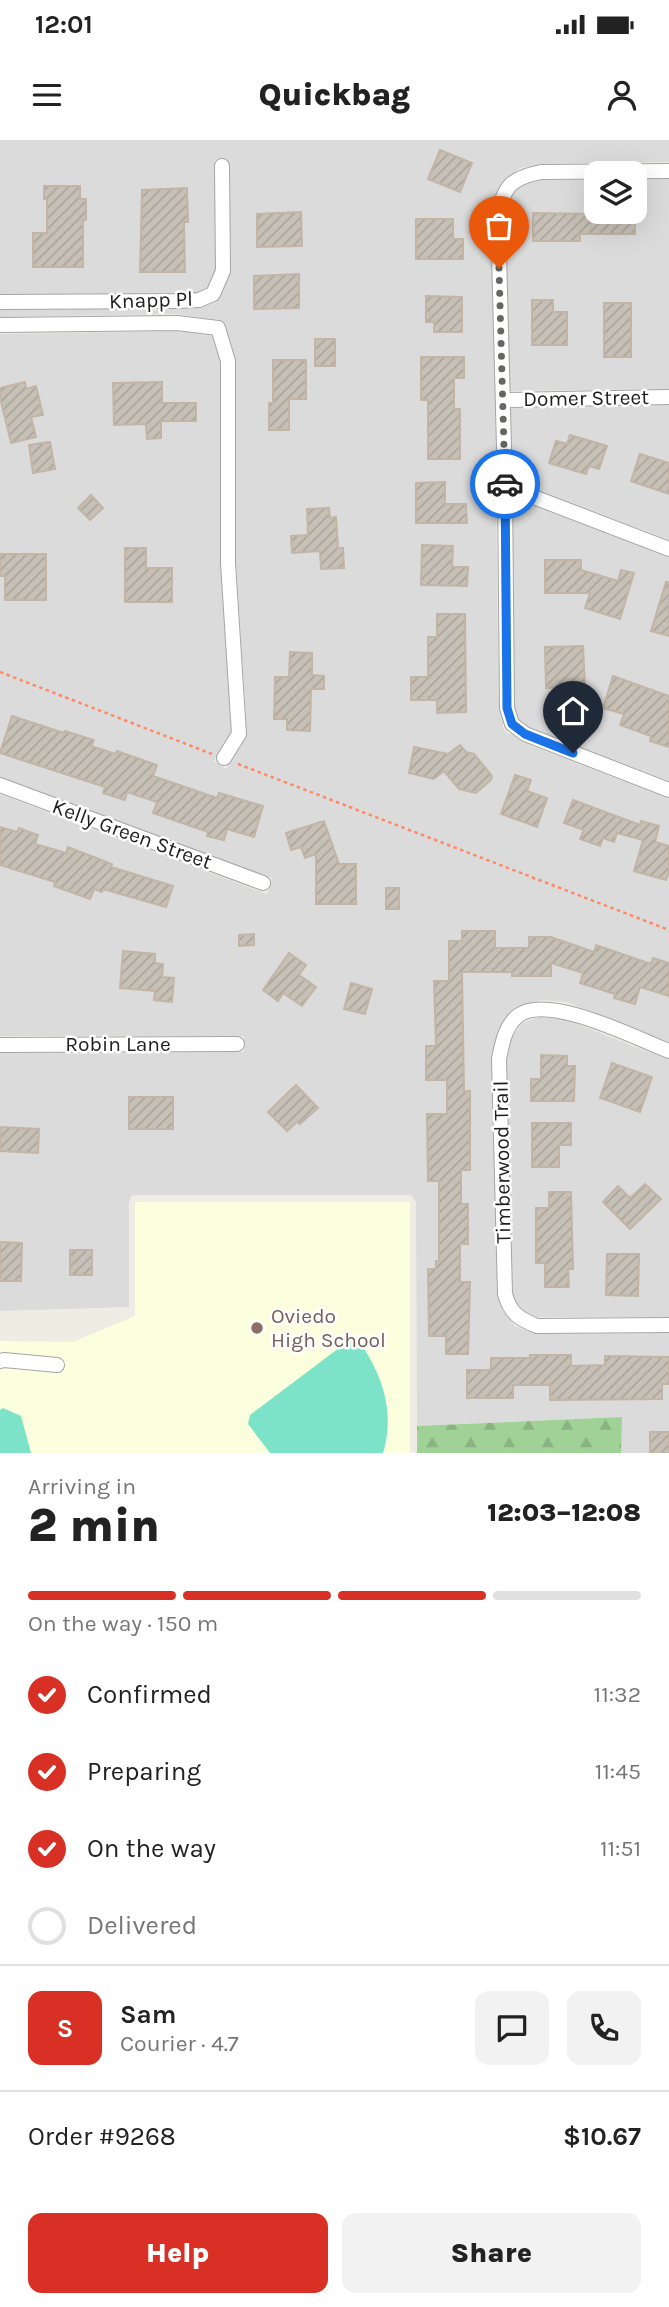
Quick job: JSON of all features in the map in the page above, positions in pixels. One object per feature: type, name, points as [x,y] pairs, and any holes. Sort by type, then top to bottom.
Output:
[{"type":"street","name":"Knapp Pl","points":[[0,302],[177,301],[199,300],[213,294],[223,271],[222,166]]},
{"type":"street","points":[[669,170],[541,172],[522,176],[510,184],[502,197],[498,215],[507,708],[512,724],[525,734],[669,790]]},
{"type":"street","points":[[0,325],[177,323],[218,328],[228,361],[228,563],[240,734],[224,758]]},
{"type":"street","name":"Domer Street","points":[[503,400],[669,397]]},
{"type":"street","points":[[505,486],[669,549]]},
{"type":"street","name":"Kelly Green Street","points":[[0,785],[263,883]]},
{"type":"street","name":"Timberwood Trail","points":[[669,1051],[564,1010],[540,1008],[519,1015],[504,1034],[499,1059],[505,1294],[509,1308],[520,1320],[537,1326],[669,1325]]},
{"type":"street","name":"Robin Lane","points":[[0,1045],[237,1044]]},
{"type":"street","points":[[0,1362],[4,1360],[57,1365]]},
{"type":"path","points":[[0,672],[669,930]]},
{"type":"shaded area","points":[[0,140],[669,140],[669,162],[584,161],[584,163],[541,164],[521,168],[504,180],[495,195],[491,216],[498,485],[499,708],[504,723],[502,726],[508,734],[511,733],[522,742],[669,799],[669,1042],[566,1002],[541,1000],[516,1008],[497,1033],[492,1059],[498,1294],[502,1310],[515,1326],[537,1334],[669,1333],[669,1453],[621,1453],[621,1417],[417,1426],[416,1202],[411,1195],[131,1196],[129,1307],[0,1311],[0,1053],[244,1052],[244,1036],[0,1036],[0,794],[267,894],[272,878],[0,777],[0,334],[177,331],[213,336],[221,363],[232,731],[214,761],[226,769],[247,733],[236,563],[236,361],[225,325],[218,320],[177,314],[0,317]]},
{"type":"shaded area","points":[[647,179],[669,179],[669,389],[510,391],[505,216],[508,201],[515,190],[524,184],[541,180],[584,180],[584,224],[647,224]]},
{"type":"shaded area","points":[[669,405],[669,540],[512,480],[510,408]]},
{"type":"shaded area","points":[[512,497],[669,558],[669,781],[528,727],[518,719],[514,707]]},
{"type":"shaded area","points":[[541,1016],[562,1018],[669,1060],[669,1317],[538,1317],[524,1313],[515,1303],[512,1293],[506,1060],[510,1038],[523,1023]]},
{"type":"shaded area","name":"Oviedo High School","points":[[135,1202],[410,1202],[410,1453],[0,1453],[0,1341],[73,1342],[135,1316]]},
{"type":"green space","points":[[355,1336],[372,1363],[384,1392],[388,1422],[383,1453],[270,1453],[248,1424],[250,1415]]},
{"type":"green space","points":[[3,1408],[21,1416],[31,1453],[0,1453],[0,1410]]},
{"type":"green space","points":[[622,1417],[621,1453],[417,1453],[417,1426]]},
{"type":"building","points":[[440,150],[472,163],[460,192],[428,179]]},
{"type":"building","points":[[44,186],[80,186],[80,199],[86,199],[83,267],[33,267],[33,233],[47,233],[47,199],[44,199]]},
{"type":"building","points":[[187,188],[188,222],[184,222],[185,272],[140,272],[142,190]]},
{"type":"building","points":[[301,212],[302,246],[257,247],[257,214]]},
{"type":"building","points":[[533,213],[584,214],[584,224],[635,224],[635,234],[580,234],[580,241],[533,241]]},
{"type":"building","points":[[416,219],[453,219],[453,239],[463,239],[463,259],[416,259]]},
{"type":"building","points":[[299,274],[299,308],[254,309],[254,276]]},
{"type":"building","points":[[426,296],[462,297],[462,332],[434,332],[434,322],[426,322]]},
{"type":"building","points":[[532,300],[553,300],[553,312],[567,312],[567,345],[532,345]]},
{"type":"building","points":[[604,303],[631,303],[631,357],[604,357]]},
{"type":"building","points":[[315,339],[335,339],[335,366],[315,366]]},
{"type":"building","points":[[421,357],[464,357],[464,378],[454,378],[454,409],[460,409],[460,459],[428,459],[428,400],[421,400]]},
{"type":"building","points":[[273,360],[306,360],[306,399],[289,399],[289,430],[269,430],[269,403],[273,403]]},
{"type":"building","points":[[25,382],[26,389],[36,386],[43,415],[31,417],[36,437],[11,443],[0,388]]},
{"type":"building","points":[[162,382],[162,403],[196,403],[196,421],[161,421],[161,438],[147,439],[146,424],[114,425],[113,383]]},
{"type":"building","points":[[570,435],[607,446],[599,469],[589,466],[586,474],[549,463],[556,441],[567,444]]},
{"type":"building","points":[[50,442],[55,469],[33,473],[29,445]]},
{"type":"building","points":[[640,454],[669,463],[669,494],[631,481]]},
{"type":"building","points":[[445,482],[445,504],[466,504],[467,523],[416,523],[416,483]]},
{"type":"building","points":[[91,495],[103,508],[90,520],[78,508]]},
{"type":"building","points":[[329,508],[330,518],[336,517],[338,548],[343,548],[344,568],[321,569],[320,551],[292,553],[291,536],[308,535],[307,509]]},
{"type":"building","points":[[422,545],[453,546],[452,567],[468,567],[467,586],[421,585]]},
{"type":"building","points":[[125,548],[146,548],[146,568],[172,568],[172,602],[125,602]]},
{"type":"building","points":[[0,554],[46,554],[46,600],[5,600],[5,576],[0,576]]},
{"type":"building","points":[[545,560],[581,560],[581,570],[618,581],[621,570],[634,573],[620,619],[585,608],[590,593],[545,593]]},
{"type":"building","points":[[666,582],[669,582],[669,636],[651,631]]},
{"type":"building","points":[[437,614],[465,614],[466,712],[437,713],[437,700],[411,700],[411,677],[428,677],[428,637],[437,637]]},
{"type":"building","points":[[583,646],[585,686],[546,688],[545,647]]},
{"type":"building","points":[[290,652],[312,653],[312,675],[324,676],[324,689],[311,689],[310,731],[287,730],[287,719],[274,719],[275,677],[289,677]]},
{"type":"building","points":[[613,676],[669,696],[669,747],[650,741],[651,736],[620,725],[624,714],[603,708]]},
{"type":"building","points":[[12,716],[94,740],[91,746],[116,754],[117,751],[157,765],[153,776],[217,798],[219,793],[263,806],[254,837],[227,829],[224,840],[207,836],[208,832],[153,813],[157,802],[127,792],[125,800],[103,793],[105,787],[0,753]]},
{"type":"building","points":[[460,745],[466,752],[474,754],[492,776],[476,793],[459,789],[444,771],[434,779],[409,773],[414,747],[448,754]]},
{"type":"building","points":[[515,775],[531,780],[527,791],[547,798],[537,827],[501,814]]},
{"type":"building","points":[[573,800],[640,825],[641,821],[659,826],[655,842],[669,846],[669,871],[666,880],[634,871],[643,840],[617,833],[614,842],[603,838],[600,846],[580,839],[584,830],[564,823]]},
{"type":"building","points":[[324,821],[339,864],[356,864],[356,904],[316,904],[316,854],[305,858],[301,847],[291,850],[286,833]]},
{"type":"building","points":[[0,827],[17,832],[19,828],[38,835],[35,844],[66,853],[68,847],[112,864],[111,867],[173,886],[166,907],[103,889],[102,892],[94,889],[90,899],[54,886],[55,882],[0,865]]},
{"type":"building","points":[[386,888],[399,888],[399,909],[386,909]]},
{"type":"building","points":[[462,931],[495,931],[495,948],[529,948],[529,937],[551,937],[594,952],[596,945],[651,964],[653,958],[669,963],[669,996],[640,987],[635,1004],[614,998],[615,994],[580,983],[583,973],[551,963],[551,976],[512,976],[512,972],[462,972],[464,1091],[470,1091],[470,1170],[461,1170],[461,1204],[468,1204],[468,1244],[460,1244],[460,1282],[470,1282],[468,1354],[446,1354],[446,1336],[429,1336],[428,1269],[436,1269],[436,1261],[439,1261],[439,1181],[428,1181],[427,1114],[447,1114],[447,1080],[426,1080],[426,1046],[436,1046],[434,981],[449,981],[449,941],[462,941]]},
{"type":"building","points":[[254,934],[254,945],[239,946],[239,935]]},
{"type":"building","points":[[123,951],[155,954],[155,963],[163,964],[162,977],[174,978],[172,1002],[154,1000],[155,991],[120,988]]},
{"type":"building","points":[[289,953],[306,965],[299,975],[316,987],[302,1006],[283,993],[278,1001],[263,990]]},
{"type":"building","points":[[351,983],[372,989],[365,1014],[344,1009]]},
{"type":"building","points":[[541,1055],[567,1056],[567,1066],[575,1066],[574,1101],[531,1101],[531,1079],[541,1079]]},
{"type":"building","points":[[612,1063],[652,1077],[640,1112],[600,1098]]},
{"type":"building","points":[[296,1085],[318,1108],[300,1124],[297,1122],[287,1131],[268,1112]]},
{"type":"building","points":[[129,1097],[173,1097],[173,1129],[129,1129]]},
{"type":"building","points":[[532,1123],[571,1123],[571,1145],[559,1145],[559,1167],[532,1167]]},
{"type":"building","points":[[0,1127],[39,1129],[38,1153],[0,1151]]},
{"type":"building","points":[[645,1184],[661,1199],[630,1229],[603,1202],[618,1186],[630,1198]]},
{"type":"building","points":[[549,1192],[571,1192],[573,1269],[568,1269],[569,1287],[545,1287],[545,1263],[536,1263],[536,1208],[549,1208]]},
{"type":"building","points":[[0,1242],[22,1243],[21,1281],[0,1281]]},
{"type":"building","points":[[70,1250],[92,1250],[92,1275],[70,1275]]},
{"type":"building","points":[[607,1254],[639,1254],[638,1296],[606,1295]]},
{"type":"building","points":[[530,1355],[571,1355],[571,1366],[605,1365],[605,1356],[669,1357],[669,1384],[662,1384],[662,1399],[550,1400],[550,1385],[513,1385],[513,1398],[467,1398],[467,1370],[491,1370],[491,1358],[530,1358]]},
{"type":"building","points":[[650,1432],[669,1432],[669,1453],[650,1453]]},
{"type":"way so far","points":[[499,268],[505,484]]},
{"type":"place","name":"Oviedo High School","points":[[257,1328]]},
{"type":"route","points":[[505,484],[507,708],[512,724],[525,734],[573,753]]}]
